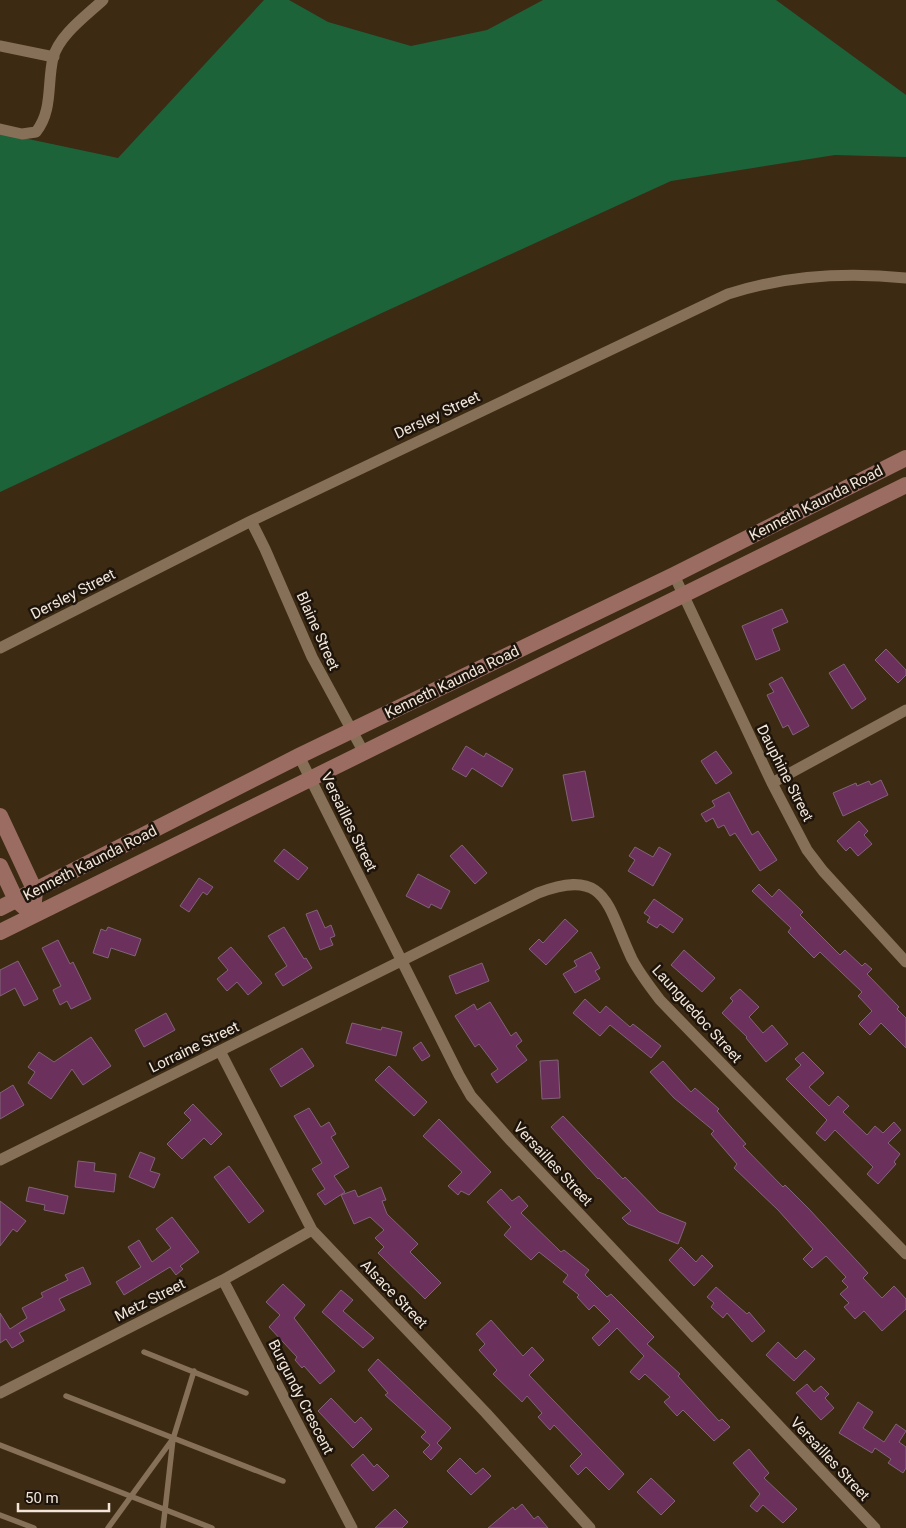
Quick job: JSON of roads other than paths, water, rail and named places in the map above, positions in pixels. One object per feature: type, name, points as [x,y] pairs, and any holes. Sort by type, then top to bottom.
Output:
[{"type":"main road","name":"Kenneth Kaunda Road","points":[[0,908],[35,892],[299,756],[674,575],[906,458]]},
{"type":"main road","name":"Kenneth Kaunda Road","points":[[0,932],[312,779],[363,751],[682,597],[906,485]]},
{"type":"main road","points":[[0,816],[35,892],[32,916]]},
{"type":"main road","points":[[0,866],[16,900],[32,916]]},
{"type":"street","points":[[0,129],[22,134],[36,132],[40,127],[47,113],[54,57],[67,35],[103,0]]},
{"type":"street","points":[[0,46],[54,57]]},
{"type":"street","name":"Dersley Street","points":[[0,648],[251,521],[728,294],[755,286],[816,275],[906,278]]},
{"type":"street","name":"Blaine Street","points":[[251,521],[272,564],[312,658],[363,751]]},
{"type":"street","name":"Dauphine Street","points":[[674,575],[682,597],[772,783],[807,850],[822,871],[906,962]]},
{"type":"street","points":[[772,783],[906,710]]},
{"type":"street","name":"Versailles Street","points":[[299,756],[400,961],[459,1075],[485,1113],[875,1528]]},
{"type":"street","name":"Launguedoc Street","points":[[400,961],[538,893],[559,885],[578,884],[594,888],[605,899],[644,980],[660,1000],[906,1254]]},
{"type":"street","name":"Lorraine Street","points":[[0,1160],[400,961]]},
{"type":"street","name":"Alsace Street","points":[[220,1052],[312,1230],[486,1413],[590,1528]]},
{"type":"street","name":"Metz Street","points":[[0,1393],[223,1280],[312,1230]]},
{"type":"street","name":"Burgundy Crescent","points":[[223,1280],[352,1528]]},
{"type":"lane","points":[[144,1352],[246,1393]]},
{"type":"lane","points":[[163,1528],[173,1438],[194,1371]]},
{"type":"lane","points":[[66,1396],[283,1480]]},
{"type":"lane","points":[[108,1528],[173,1438]]},
{"type":"lane","points":[[0,1445],[212,1528]]},
{"type":"lane","points":[[0,1514],[34,1528]]}]
